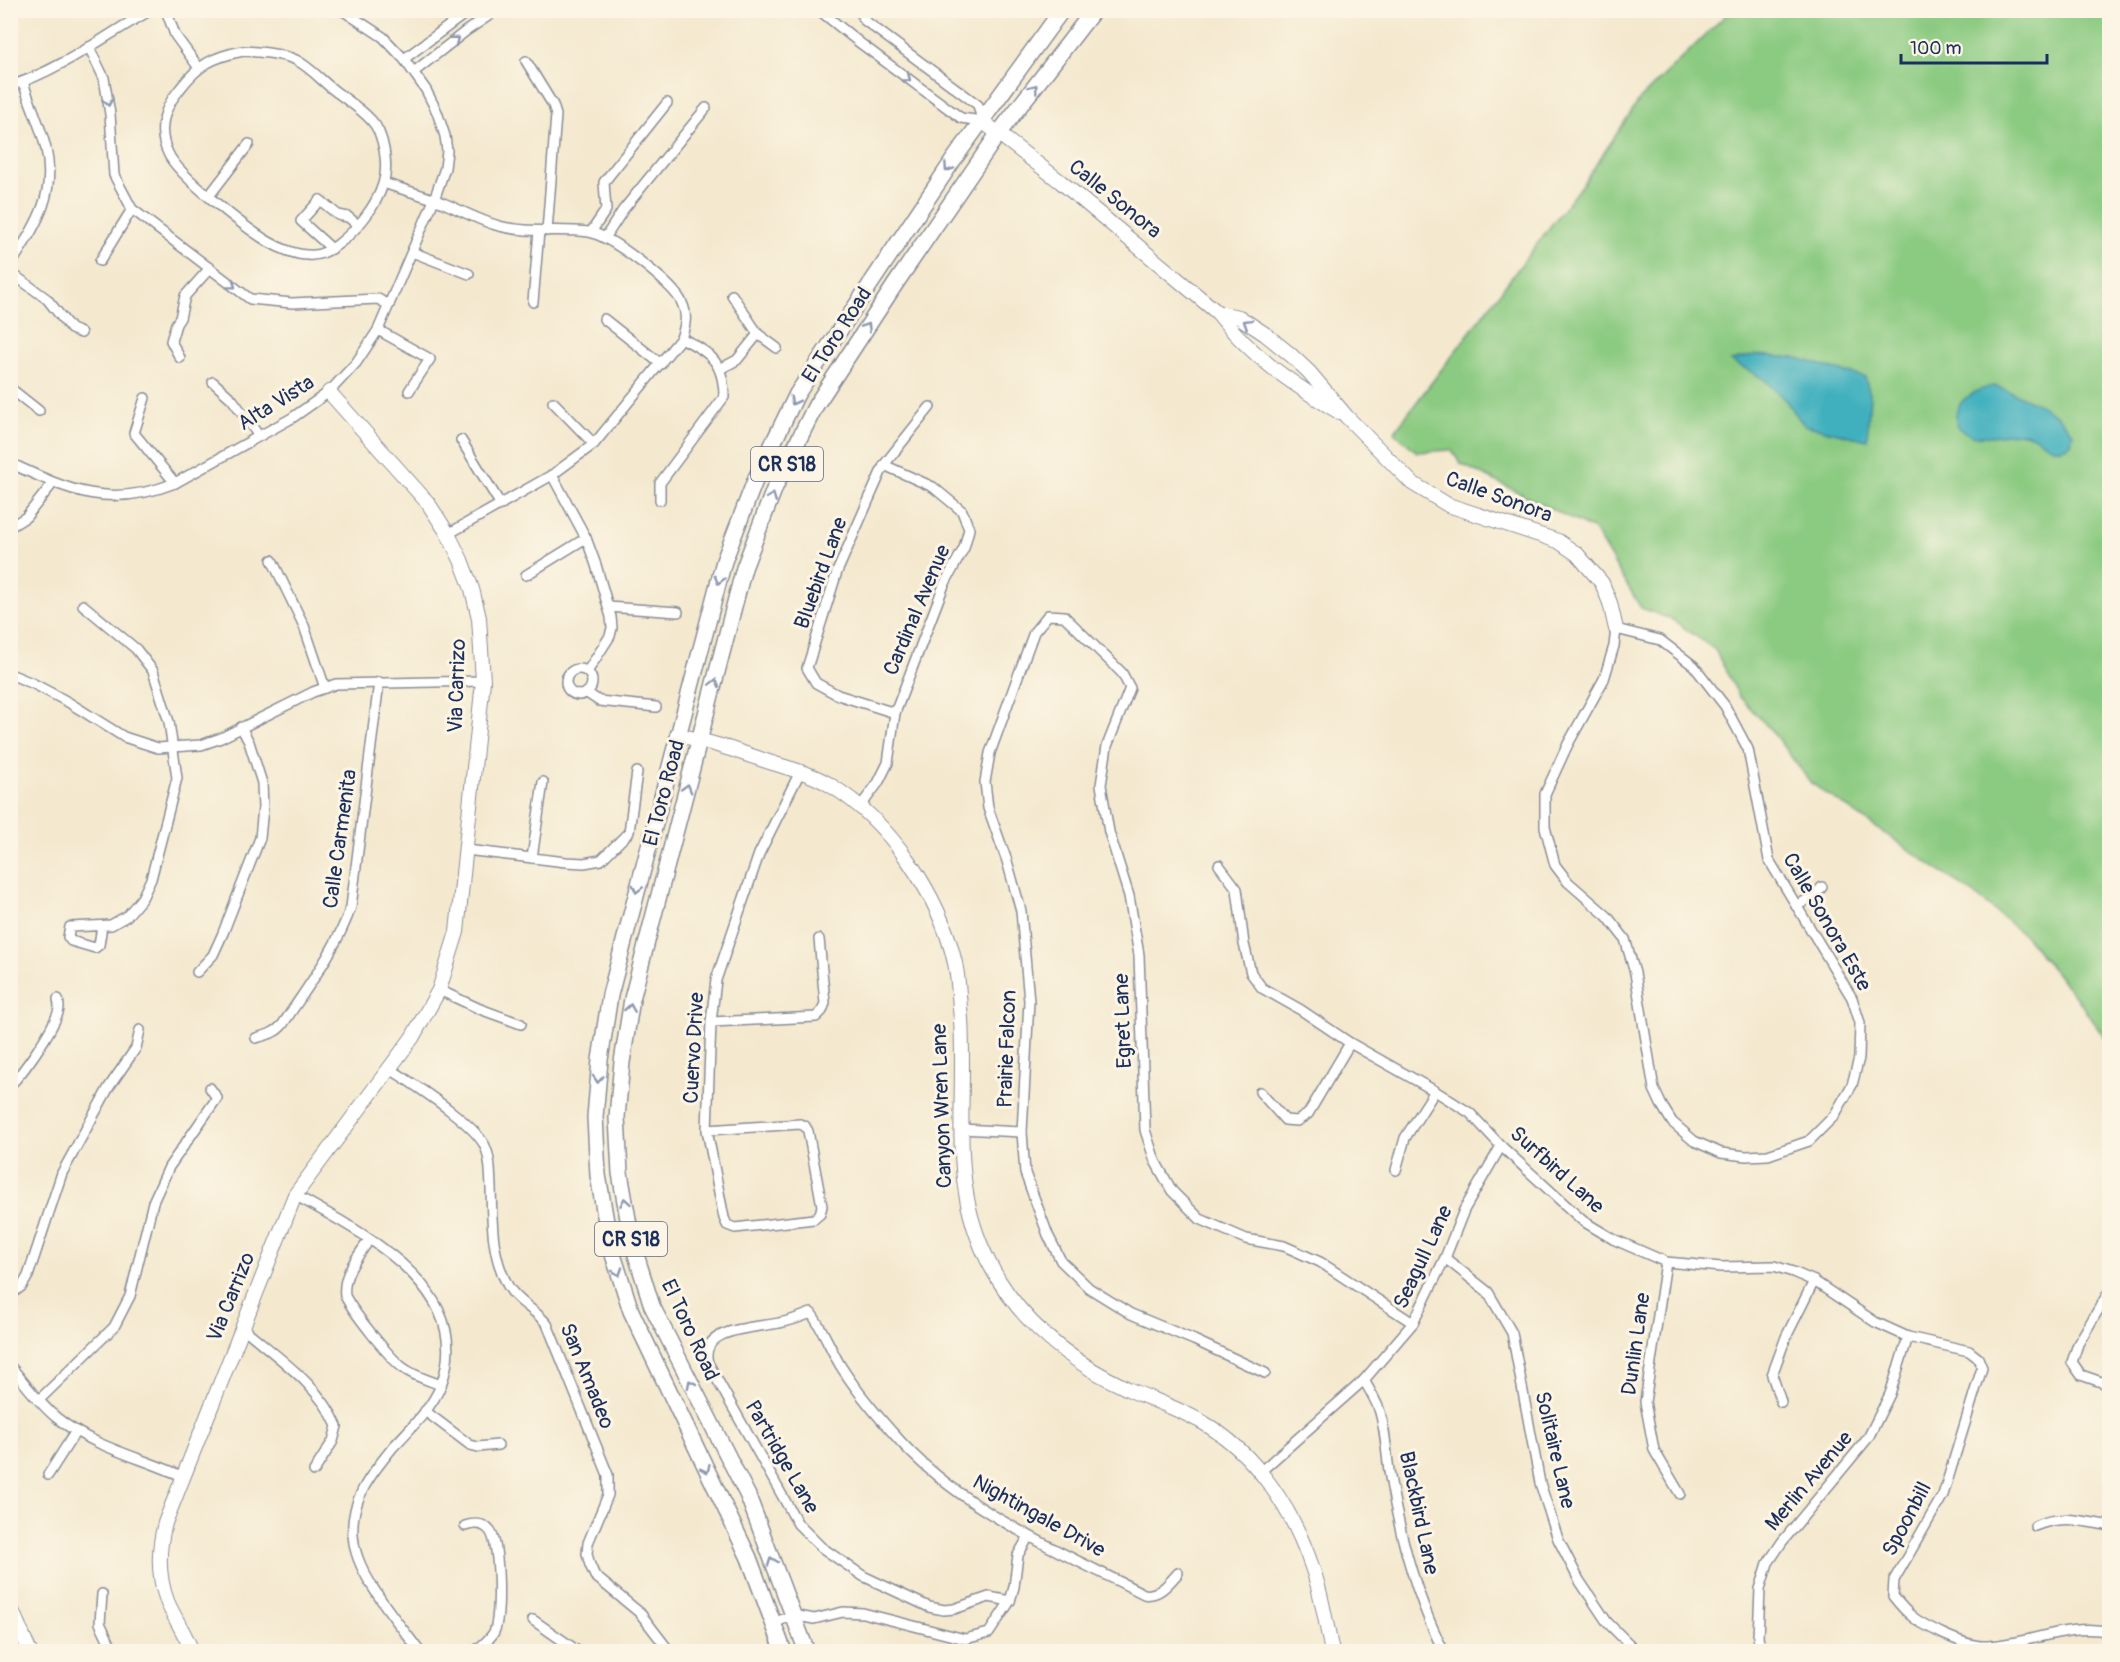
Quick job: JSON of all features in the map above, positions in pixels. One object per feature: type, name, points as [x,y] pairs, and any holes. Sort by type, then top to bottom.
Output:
[{"type":"main road","name":"El Toro Road","points":[[784,1652],[749,1558],[631,1311],[610,1245],[598,1175],[595,1117],[600,1060],[610,995],[724,561],[756,478],[792,405],[947,169],[1062,10]]},
{"type":"main road","name":"El Toro Road","points":[[807,1652],[748,1496],[652,1306],[632,1242],[620,1173],[617,1117],[622,1062],[632,999],[744,568],[776,487],[822,396],[998,134],[1094,10]]},
{"type":"street","points":[[10,86],[23,82],[89,47],[151,10]]},
{"type":"street","points":[[166,10],[175,35],[199,68]]},
{"type":"street","name":"Alta Vista","points":[[10,463],[78,492],[115,496],[139,495],[175,483],[292,418],[329,392],[356,363],[378,330],[412,252],[434,200],[445,168],[447,151],[437,112],[415,71],[383,37],[342,10]]},
{"type":"street","points":[[404,59],[470,10]]},
{"type":"street","points":[[415,71],[497,10]]},
{"type":"street","name":"Calle Sonora","points":[[819,10],[961,118],[982,120]]},
{"type":"street","points":[[833,10],[841,12],[848,10]]},
{"type":"street","name":"Calle Sonora","points":[[860,10],[864,20],[978,105],[982,120],[998,134],[1061,182],[1218,313],[1229,328],[1259,357],[1291,382],[1346,416]]},
{"type":"street","points":[[89,47],[104,78],[110,114],[114,175],[132,209],[250,299],[292,303],[378,299],[389,305]]},
{"type":"street","points":[[243,51],[267,52],[297,60],[371,120],[380,134],[385,154],[384,183],[358,225],[350,235],[332,249],[321,254],[294,253],[270,243],[209,196],[178,168],[167,152],[162,120],[169,102],[199,68],[220,56],[243,51]]},
{"type":"street","points":[[526,61],[553,105],[556,115],[533,302]]},
{"type":"street","points":[[10,266],[36,224],[44,206],[49,183],[46,148],[23,82]]},
{"type":"street","points":[[591,232],[606,210],[604,182],[667,103]]},
{"type":"street","points":[[605,238],[623,210],[706,108]]},
{"type":"street","points":[[209,196],[249,144]]},
{"type":"street","points":[[384,183],[496,225],[519,231],[591,232],[605,238],[618,245],[679,296],[686,315],[681,338],[594,444],[552,475],[448,534]]},
{"type":"street","points":[[332,249],[301,222],[320,200],[338,214],[348,217],[358,225]]},
{"type":"street","points":[[606,200],[623,210]]},
{"type":"street","points":[[100,261],[132,209]]},
{"type":"street","points":[[412,252],[469,274]]},
{"type":"street","points":[[180,358],[171,341],[185,296],[210,268]]},
{"type":"street","points":[[10,272],[47,299],[71,329],[81,333]]},
{"type":"street","points":[[732,295],[758,334],[777,348]]},
{"type":"street","name":"Calle Sonora","points":[[1218,313],[1239,317],[1265,334],[1297,360],[1327,391],[1346,416],[1412,483],[1448,505],[1558,541],[1576,554],[1602,583],[1610,603],[1616,629]]},
{"type":"street","points":[[604,319],[661,364]]},
{"type":"street","points":[[378,330],[430,359],[409,392]]},
{"type":"street","points":[[720,369],[738,360],[758,334]]},
{"type":"street","points":[[660,500],[660,483],[724,397],[720,369],[708,353],[681,338]]},
{"type":"street","points":[[1291,382],[1297,370],[1297,360]]},
{"type":"street","points":[[213,382],[232,399],[259,436]]},
{"type":"street","points":[[10,388],[39,411]]},
{"type":"street","name":"Via Carrizo","points":[[192,1652],[167,1600],[159,1565],[159,1544],[165,1522],[295,1195],[412,1038],[440,990],[457,933],[483,681],[479,618],[468,580],[448,534],[428,503],[329,392]]},
{"type":"street","points":[[145,398],[134,433],[175,483]]},
{"type":"street","points":[[553,402],[594,444]]},
{"type":"street","name":"Bluebird Lane","points":[[895,713],[838,695],[816,683],[807,668],[837,572],[884,465],[930,407]]},
{"type":"street","points":[[461,440],[501,505]]},
{"type":"street","name":"Cardinal Avenue","points":[[860,807],[878,783],[888,763],[895,713],[944,585],[964,548],[969,529],[962,511],[933,487],[884,465]]},
{"type":"street","points":[[552,475],[586,538],[608,607],[612,628],[610,636],[587,672]]},
{"type":"street","points":[[10,526],[26,517],[53,483]]},
{"type":"street","points":[[526,575],[586,538]]},
{"type":"street","points":[[272,560],[304,626],[324,688]]},
{"type":"street","points":[[83,605],[136,649],[153,671],[169,722],[177,778],[151,879],[142,898],[127,916],[111,925],[102,926]]},
{"type":"street","points":[[608,607],[678,612]]},
{"type":"street","name":"Prairie Falcon","points":[[1048,615],[1035,632],[990,753],[985,782],[988,808],[1007,861],[1021,911],[1029,1001],[1022,1132],[1025,1173],[1048,1235],[1061,1261],[1089,1288],[1131,1314],[1265,1373]]},
{"type":"street","name":"Egret Lane","points":[[1048,615],[1064,616],[1122,673],[1130,688],[1107,746],[1101,785],[1109,832],[1129,896],[1139,956],[1145,1130],[1155,1161],[1172,1191],[1200,1219],[1246,1239],[1284,1246],[1320,1262],[1413,1323]]},
{"type":"street","name":"Calle Sonora Este","points":[[1616,629],[1660,640],[1695,666],[1725,706],[1748,748],[1768,860],[1852,998],[1860,1023],[1858,1058],[1852,1085],[1834,1116],[1809,1142],[1768,1155],[1746,1156],[1720,1153],[1694,1141],[1672,1122],[1660,1104],[1654,1089],[1635,973],[1625,939],[1607,916],[1568,882],[1555,865],[1545,827],[1545,794],[1568,744],[1604,679],[1614,646],[1616,629]]},
{"type":"street","points":[[582,670],[587,672],[592,680],[590,690],[586,693],[577,695],[572,693],[567,685],[572,672],[582,670]]},
{"type":"street","points":[[10,674],[68,702],[124,737],[158,748],[201,745],[222,738],[241,727],[336,684],[483,681]]},
{"type":"street","name":"Calle Carmenita","points":[[256,1038],[278,1030],[283,1024],[333,948],[351,907],[380,682]]},
{"type":"street","points":[[586,693],[599,700],[656,707]]},
{"type":"street","points":[[197,972],[213,955],[220,941],[260,838],[263,808],[262,783],[249,742],[241,727]]},
{"type":"street","name":"Canyon Wren Lane","points":[[677,735],[700,740],[800,772],[830,785],[860,807],[888,835],[912,866],[937,908],[955,964],[961,1019],[960,1129],[964,1189],[977,1235],[995,1272],[1020,1309],[1052,1342],[1089,1369],[1200,1421],[1232,1444],[1260,1472],[1293,1524],[1312,1568],[1332,1652]]},
{"type":"street","points":[[466,850],[584,863],[601,860],[629,832],[637,772]]},
{"type":"street","name":"Cuervo Drive","points":[[707,1130],[800,1124],[805,1126],[808,1131],[822,1206],[820,1214],[814,1219],[735,1228],[728,1225],[724,1218],[707,1130],[711,1022],[716,980],[759,854],[800,772]]},
{"type":"street","points":[[532,858],[543,782]]},
{"type":"street","name":"Surfbird Lane","points":[[1219,865],[1236,889],[1251,973],[1262,988],[1301,1010],[1350,1043],[1435,1090],[1470,1113],[1501,1146],[1583,1221],[1613,1239],[1666,1262],[1721,1267],[1774,1266],[1814,1281],[1875,1322],[1908,1337],[1969,1351],[1978,1358]]},
{"type":"street","points":[[1796,906],[1814,896],[1822,887]]},
{"type":"street","points":[[711,1022],[816,1017],[825,1004],[819,939]]},
{"type":"street","points":[[440,990],[480,1009],[521,1024]]},
{"type":"street","points":[[10,1085],[20,1076],[54,1021],[59,1010],[58,999]]},
{"type":"street","points":[[10,1295],[22,1286],[28,1276],[62,1173],[103,1097],[136,1048],[140,1030]]},
{"type":"street","points":[[1260,1092],[1285,1120],[1297,1121],[1308,1114],[1350,1043]]},
{"type":"street","name":"San Amadeo","points":[[390,1068],[473,1129],[485,1145],[490,1159],[492,1231],[495,1253],[508,1287],[547,1324],[608,1474],[608,1495],[588,1543],[587,1554],[590,1565],[595,1576],[640,1613],[670,1652]]},
{"type":"street","points":[[39,1400],[114,1327],[130,1296],[153,1202],[169,1167],[217,1098],[210,1088]]},
{"type":"street","points":[[1396,1170],[1405,1138],[1435,1090]]},
{"type":"street","points":[[960,1129],[1022,1132]]},
{"type":"street","name":"Seagull Lane","points":[[1260,1472],[1364,1380],[1413,1323],[1445,1258],[1464,1210],[1501,1146]]},
{"type":"street","points":[[295,1195],[369,1240],[407,1268],[423,1285],[441,1313],[448,1339],[447,1361],[441,1385],[425,1411],[374,1470],[362,1488],[357,1502],[353,1530],[359,1563],[420,1652]]},
{"type":"street","points":[[369,1240],[346,1277],[345,1296],[390,1355],[402,1367],[441,1385]]},
{"type":"street","name":"Solitaire Lane","points":[[1445,1258],[1488,1292],[1512,1333],[1540,1483],[1558,1539],[1579,1580],[1606,1622],[1638,1652]]},
{"type":"street","name":"Dunlin Lane","points":[[1666,1262],[1645,1402],[1654,1449],[1680,1494]]},
{"type":"street","points":[[1781,1402],[1772,1375],[1786,1337],[1814,1281]]},
{"type":"street","points":[[2109,1290],[2078,1344],[2072,1362],[2081,1375],[2109,1385]]},
{"type":"street","name":"Partridge Lane","points":[[811,1313],[782,1323],[729,1332],[716,1338],[707,1347],[706,1352],[708,1363],[801,1528],[821,1547],[863,1576],[929,1607],[954,1609],[988,1597],[1010,1601]]},
{"type":"street","name":"Nightingale Drive","points":[[811,1313],[854,1385],[903,1445],[931,1471],[976,1505],[1029,1536],[1149,1595],[1161,1590],[1178,1574]]},
{"type":"street","points":[[241,1326],[302,1379],[331,1411],[337,1426],[333,1441],[314,1471]]},
{"type":"street","name":"Merlin Avenue","points":[[1762,1652],[1758,1638],[1760,1589],[1768,1563],[1782,1542],[1868,1438],[1890,1394],[1908,1337]]},
{"type":"street","name":"Spoonbill","points":[[1978,1358],[1982,1368],[1943,1495],[1894,1580],[1893,1596],[1906,1613],[1917,1622],[1952,1638],[1981,1646],[2017,1642],[2074,1630],[2099,1629],[2109,1632]]},
{"type":"street","points":[[10,1366],[56,1417],[76,1431],[93,1441],[182,1476]]},
{"type":"street","name":"Blackbird Lane","points":[[1364,1380],[1378,1407],[1382,1421],[1390,1477],[1411,1574],[1444,1652]]},
{"type":"street","points":[[425,1411],[470,1445],[478,1447],[498,1444]]},
{"type":"street","points":[[48,1475],[76,1431]]},
{"type":"street","points":[[2035,1526],[2050,1519],[2061,1518],[2109,1526]]},
{"type":"street","points":[[465,1526],[481,1525],[489,1529],[494,1536],[496,1547],[497,1622],[488,1641],[474,1652]]},
{"type":"street","points":[[774,1623],[793,1616],[814,1619],[843,1612],[862,1613],[965,1639],[989,1633],[1010,1601],[1018,1555],[1029,1536]]},
{"type":"street","points":[[102,1594],[100,1623],[114,1652]]},
{"type":"street","points":[[10,1606],[30,1652]]},
{"type":"street","points":[[534,1620],[579,1652]]},
{"type":"green space","points":[[1730,11],[2109,11],[2109,1045],[2084,1007],[2025,936],[1978,897],[1811,783],[1770,729],[1739,696],[1715,650],[1673,620],[1641,608],[1594,530],[1461,464],[1451,450],[1417,452],[1394,432],[1587,178],[1640,99]]},
{"type":"water","points":[[1755,355],[1798,358],[1865,377],[1870,394],[1867,440],[1804,425],[1786,401],[1764,379],[1731,361]]},
{"type":"water","points":[[1993,386],[2024,398],[2056,415],[2073,433],[2071,444],[2063,448],[2056,448],[2030,434],[1981,436],[1966,433],[1958,428],[1956,414],[1961,403],[1976,392]]}]
